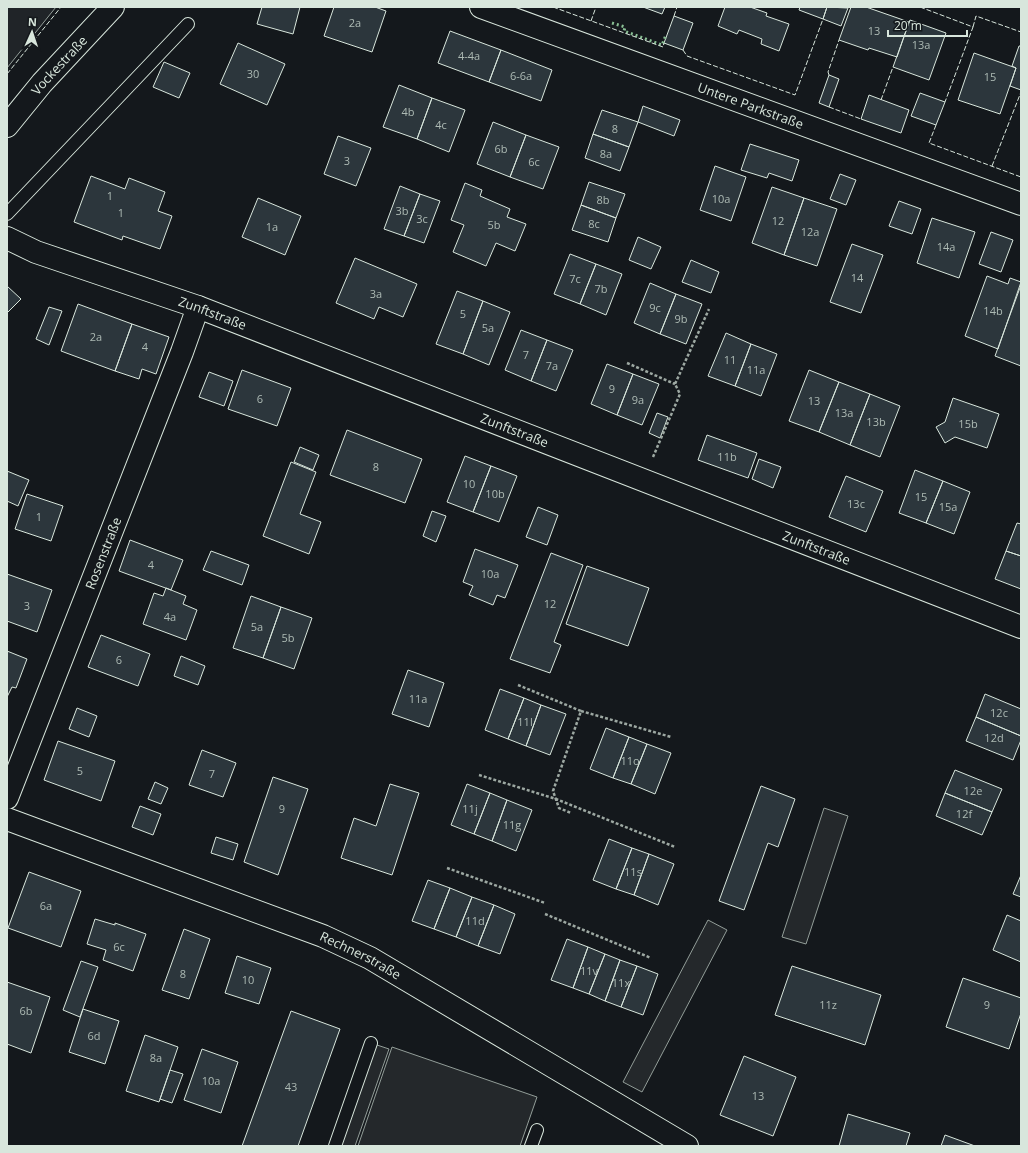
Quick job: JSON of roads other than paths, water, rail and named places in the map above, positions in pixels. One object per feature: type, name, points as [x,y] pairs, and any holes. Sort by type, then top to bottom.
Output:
[{"type":"street","name":"Vockestraße","points":[[7,126],[42,83],[113,7]]},
{"type":"street","name":"Untere Parkstraße","points":[[481,7],[1021,204]]},
{"type":"street","name":"Zunftstraße","points":[[7,238],[36,252],[198,307],[1021,626]]},
{"type":"street","name":"Rosenstraße","points":[[7,798],[198,307]]},
{"type":"street","name":"Rechnerstraße","points":[[7,819],[323,936],[370,958],[687,1146]]},
{"type":"lane","points":[[7,214],[188,24]]},
{"type":"lane","points":[[334,1146],[371,1043]]},
{"type":"lane","points":[[531,1146],[537,1130]]}]
